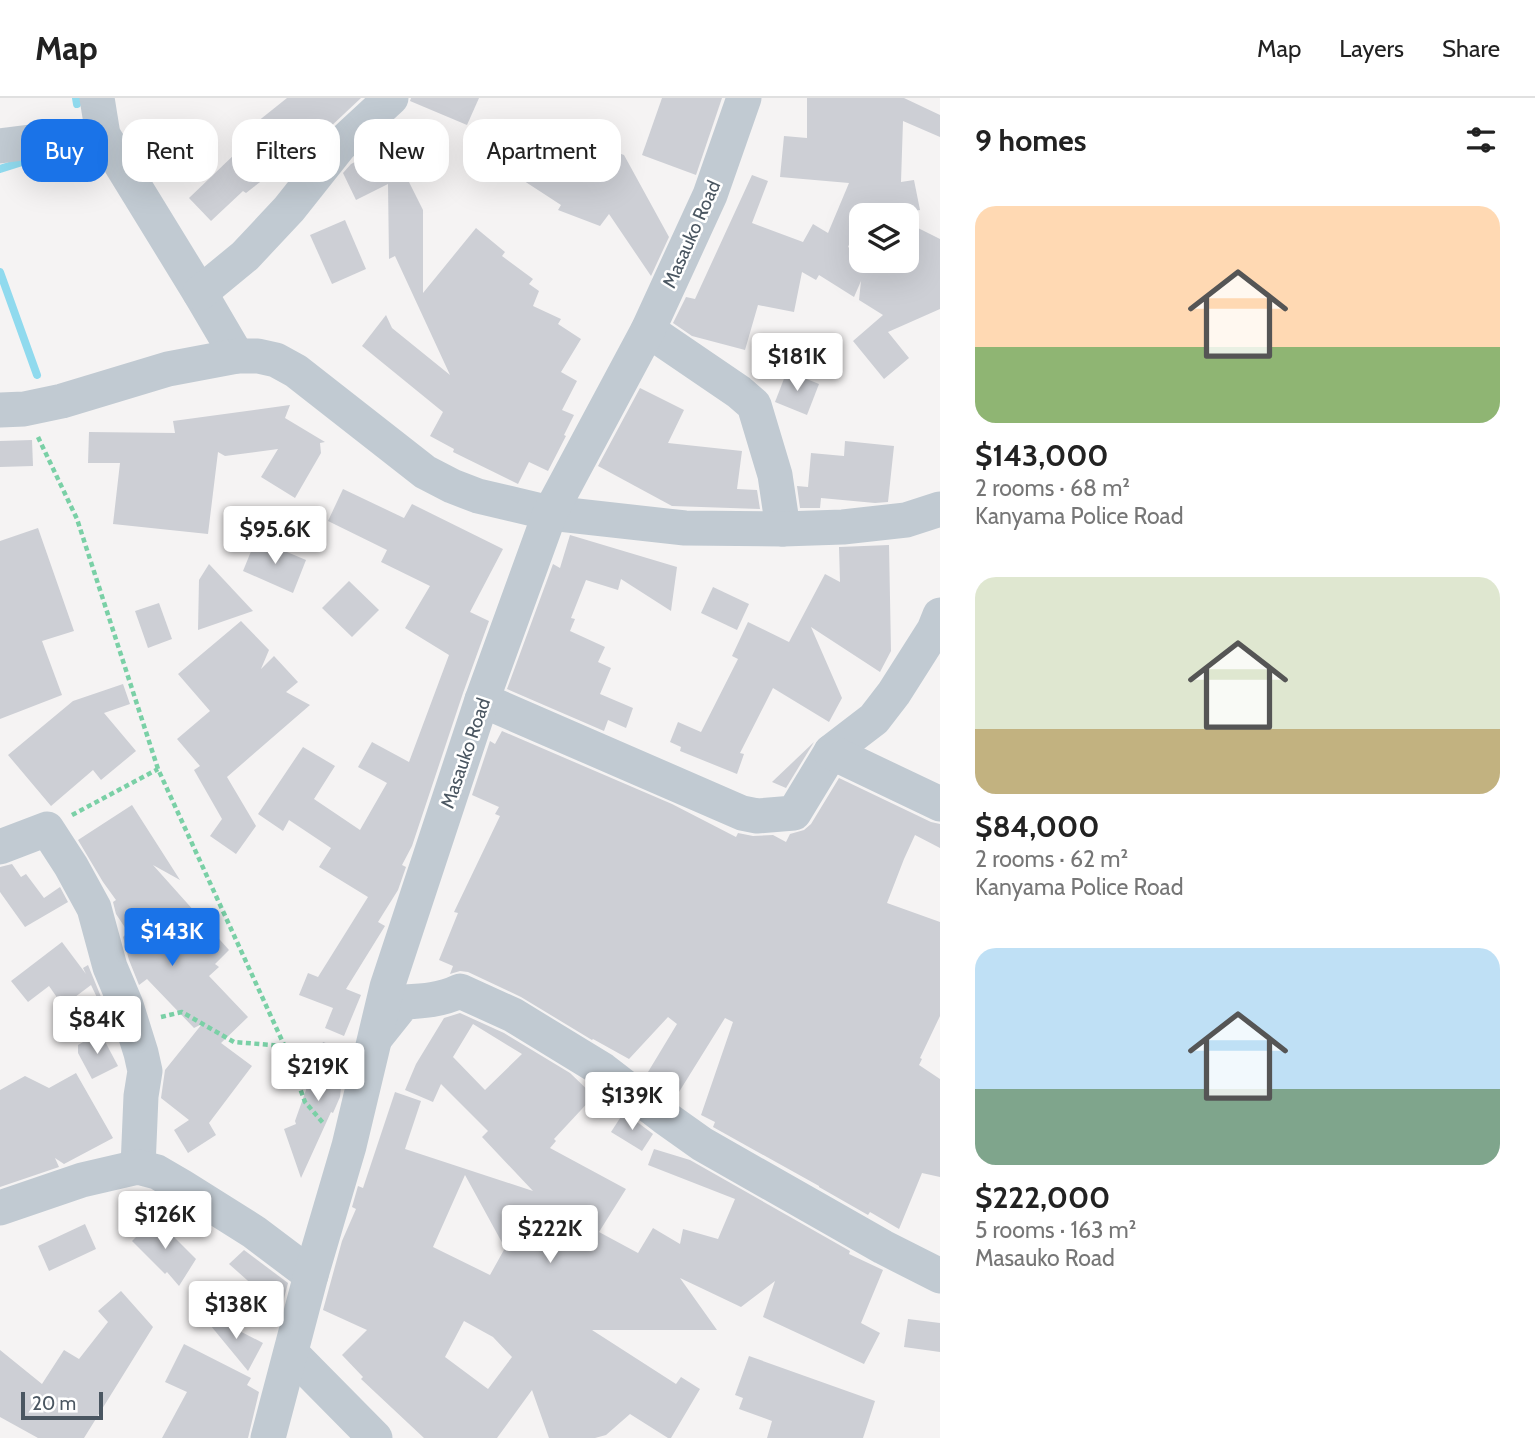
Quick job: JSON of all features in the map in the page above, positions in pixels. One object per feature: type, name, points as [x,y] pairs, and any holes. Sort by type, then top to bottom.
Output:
[{"type":"street","points":[[97,98],[100,119]]},
{"type":"street","points":[[200,293],[245,256],[289,209],[339,146],[391,98]]},
{"type":"street","name":"Masauko Road","points":[[268,1438],[311,1275],[349,1146],[387,987],[482,700],[550,513],[648,330],[710,195],[744,98]]},
{"type":"street","points":[[0,146],[21,143]]},
{"type":"street","points":[[108,143],[237,356]]},
{"type":"street","points":[[648,330],[754,405],[775,475],[783,529]]},
{"type":"street","points":[[12,410],[62,401],[168,369],[237,356],[258,356],[276,360],[296,371],[425,472],[478,496],[550,513],[685,528],[783,529],[843,527],[906,520],[940,509]]},
{"type":"street","points":[[482,700],[742,813],[757,816],[794,813],[831,751],[874,719],[938,625]]},
{"type":"street","points":[[831,751],[940,804]]},
{"type":"street","points":[[0,847],[47,829],[94,908],[110,967],[126,1005],[145,1071],[141,1096],[138,1167]]},
{"type":"street","points":[[373,1041],[404,1002],[446,998],[460,992],[513,1015],[603,1070],[702,1144],[883,1247],[940,1276]]},
{"type":"street","points":[[0,1208],[82,1180],[138,1167],[157,1172],[181,1186],[254,1232],[311,1275]]},
{"type":"street","points":[[291,1353],[375,1438]]},
{"type":"path","points":[[12,410],[78,519],[158,769],[285,1046],[305,1102],[324,1124],[349,1146]]},
{"type":"path","points":[[47,829],[158,769]]},
{"type":"path","points":[[141,1053],[156,1018],[182,1012],[234,1042],[285,1046]]},
{"type":"building","points":[[287,98],[361,98],[339,119],[261,119]]},
{"type":"building","points":[[411,98],[479,98],[470,119],[463,119],[463,123],[410,101]]},
{"type":"building","points":[[662,98],[722,98],[696,175],[642,155]]},
{"type":"building","points":[[807,98],[904,98],[940,115],[940,137],[903,121],[901,182],[914,180],[919,203],[849,203],[849,273],[919,273],[919,228],[940,239],[940,309],[888,332],[909,358],[884,379],[853,341],[883,315],[859,300],[861,281],[854,297],[819,275],[816,280],[802,272],[794,312],[758,305],[745,350],[692,336],[673,323],[686,297],[695,299],[752,175],[768,181],[752,223],[803,242],[813,224],[828,233],[849,183],[780,177],[784,136],[807,138]]},
{"type":"building","points":[[621,154],[624,155],[669,237],[651,276],[609,214],[600,226],[558,210],[561,205],[526,182],[621,182]]},
{"type":"building","points":[[232,157],[232,182],[260,182],[246,193],[243,191],[211,221],[189,198],[206,182],[218,182],[218,170]]},
{"type":"building","points":[[354,162],[354,182],[409,182],[423,210],[423,293],[476,228],[505,252],[502,256],[533,279],[529,284],[539,291],[533,306],[561,319],[558,324],[581,339],[561,372],[577,381],[562,410],[574,415],[548,471],[529,462],[518,484],[453,452],[454,449],[430,436],[443,412],[362,346],[386,315],[392,328],[450,375],[395,256],[389,259],[388,184],[356,200],[343,173]]},
{"type":"building","points":[[345,220],[366,269],[332,284],[310,235]]},
{"type":"building","points":[[787,371],[819,384],[807,415],[775,402]]},
{"type":"building","points":[[640,388],[684,410],[668,443],[742,451],[737,489],[757,490],[760,509],[672,506],[598,466]]},
{"type":"building","points":[[290,405],[285,418],[325,442],[320,443],[321,453],[295,498],[261,477],[278,449],[225,456],[218,452],[208,534],[113,524],[120,463],[88,463],[89,432],[175,433],[173,421]]},
{"type":"building","points":[[32,440],[33,466],[0,467],[0,441]]},
{"type":"building","points":[[845,441],[894,446],[888,502],[821,498],[820,508],[800,508],[797,486],[808,487],[811,453],[844,456]]},
{"type":"building","points":[[343,489],[404,518],[412,504],[503,549],[470,612],[489,621],[412,846],[402,865],[406,867],[398,890],[378,922],[385,926],[346,989],[361,995],[344,1036],[325,1028],[333,1008],[299,995],[308,973],[318,977],[368,897],[319,867],[331,848],[289,820],[283,831],[258,814],[303,747],[335,766],[314,799],[360,830],[387,783],[358,767],[372,742],[409,762],[449,655],[405,628],[430,586],[381,562],[387,550],[328,521]]},
{"type":"building","points":[[38,528],[74,631],[42,641],[62,695],[0,719],[0,541]]},
{"type":"building","points":[[570,535],[677,567],[671,611],[621,579],[618,590],[586,580],[571,618],[575,619],[570,631],[605,647],[598,662],[611,668],[600,694],[633,708],[626,728],[608,720],[604,731],[507,689],[553,564],[560,568]]},
{"type":"building","points":[[256,539],[306,560],[293,593],[243,571]]},
{"type":"building","points":[[889,545],[891,651],[880,672],[811,627],[842,698],[829,722],[773,688],[740,753],[744,754],[737,774],[680,751],[681,747],[670,742],[678,722],[701,732],[738,659],[732,656],[748,622],[789,642],[825,574],[840,582],[839,547]]},
{"type":"building","points":[[209,564],[253,611],[198,630],[199,580]]},
{"type":"building","points":[[349,581],[379,610],[352,637],[322,608]]},
{"type":"building","points":[[713,587],[749,604],[737,630],[701,613]]},
{"type":"building","points":[[159,603],[172,639],[148,648],[135,611]]},
{"type":"building","points":[[241,621],[269,650],[261,669],[274,656],[298,682],[286,692],[310,705],[227,777],[256,826],[236,854],[210,836],[222,819],[194,770],[200,766],[177,739],[210,711],[178,674]]},
{"type":"building","points":[[123,684],[130,704],[104,713],[136,751],[101,780],[93,770],[51,806],[8,755],[73,701]]},
{"type":"building","points":[[502,731],[672,804],[736,837],[738,833],[753,836],[773,835],[786,842],[790,834],[804,830],[811,824],[839,778],[940,824],[940,848],[915,835],[887,903],[940,922],[940,1016],[919,1065],[940,1079],[940,1177],[922,1173],[899,1229],[870,1212],[868,1215],[713,1127],[715,1122],[701,1115],[733,1022],[725,1018],[674,1100],[645,1077],[677,1024],[668,1017],[629,1059],[521,997],[468,972],[450,974],[453,966],[439,960],[458,913],[454,912],[500,816],[495,814],[499,807],[472,795],[490,741],[495,744]]},
{"type":"building","points":[[814,742],[786,788],[772,782]]},
{"type":"building","points":[[132,805],[180,880],[153,865],[229,950],[215,964],[219,967],[209,976],[248,1017],[221,1043],[252,1066],[209,1123],[216,1135],[188,1153],[174,1130],[189,1120],[161,1098],[165,1070],[202,1024],[194,1028],[147,979],[139,985],[123,937],[128,932],[116,914],[113,902],[116,900],[78,840]]},
{"type":"building","points":[[12,864],[21,877],[26,874],[44,898],[60,887],[68,902],[25,927],[0,892],[0,867]]},
{"type":"building","points":[[62,942],[86,974],[83,968],[88,965],[106,1009],[103,1010],[91,985],[63,1006],[49,986],[28,1002],[11,981]]},
{"type":"building","points":[[460,1013],[504,1033],[570,1073],[594,1096],[554,1139],[556,1141],[550,1148],[626,1189],[599,1232],[638,1253],[653,1228],[680,1244],[683,1229],[718,1239],[735,1199],[648,1165],[654,1149],[690,1160],[850,1251],[849,1254],[883,1270],[861,1323],[880,1333],[864,1364],[763,1317],[775,1281],[741,1307],[680,1278],[717,1330],[592,1330],[676,1384],[681,1377],[700,1389],[671,1438],[630,1414],[606,1435],[595,1438],[549,1438],[532,1390],[497,1438],[424,1438],[361,1379],[363,1377],[342,1355],[367,1330],[323,1310],[342,1241],[356,1209],[352,1207],[358,1186],[363,1188],[395,1092],[421,1101],[405,1149],[533,1191],[482,1137],[488,1131],[441,1084],[433,1102],[405,1090],[416,1064],[444,1018]],"holes":[[[473,1024],[522,1054],[485,1090],[453,1057]],[[465,1175],[505,1248],[490,1275],[433,1247]],[[464,1321],[493,1337],[512,1357],[488,1389],[445,1357]]]},
{"type":"building","points":[[100,1032],[118,1066],[92,1079],[78,1053],[78,1045]]},
{"type":"building","points":[[323,1042],[351,1052],[340,1097],[301,1178],[284,1129],[296,1124]]},
{"type":"building","points":[[76,1073],[113,1138],[64,1164],[55,1158],[59,1167],[0,1187],[0,1090],[25,1076],[49,1088]]},
{"type":"building","points":[[624,1112],[653,1134],[642,1151],[611,1132]]},
{"type":"building","points":[[155,1218],[196,1259],[179,1286],[132,1241]]},
{"type":"building","points":[[85,1224],[96,1249],[49,1271],[38,1246]]},
{"type":"building","points":[[244,1250],[288,1283],[281,1310],[229,1264]]},
{"type":"building","points":[[121,1291],[153,1327],[84,1438],[38,1438],[0,1417],[0,1350],[42,1384],[64,1350],[79,1359],[108,1322],[98,1311]]},
{"type":"building","points":[[197,1309],[263,1343],[248,1371]]},
{"type":"building","points":[[908,1319],[940,1323],[940,1352],[904,1347]]},
{"type":"building","points":[[184,1344],[251,1378],[247,1385],[259,1392],[248,1438],[162,1438],[187,1392],[165,1382]]},
{"type":"building","points":[[749,1356],[875,1401],[863,1438],[767,1438],[772,1421],[739,1409],[743,1398],[735,1395]]},
{"type":"waterway","points":[[76,98],[77,104]]},
{"type":"waterway","points":[[0,169],[21,162]]},
{"type":"waterway","points":[[0,272],[37,375]]}]
